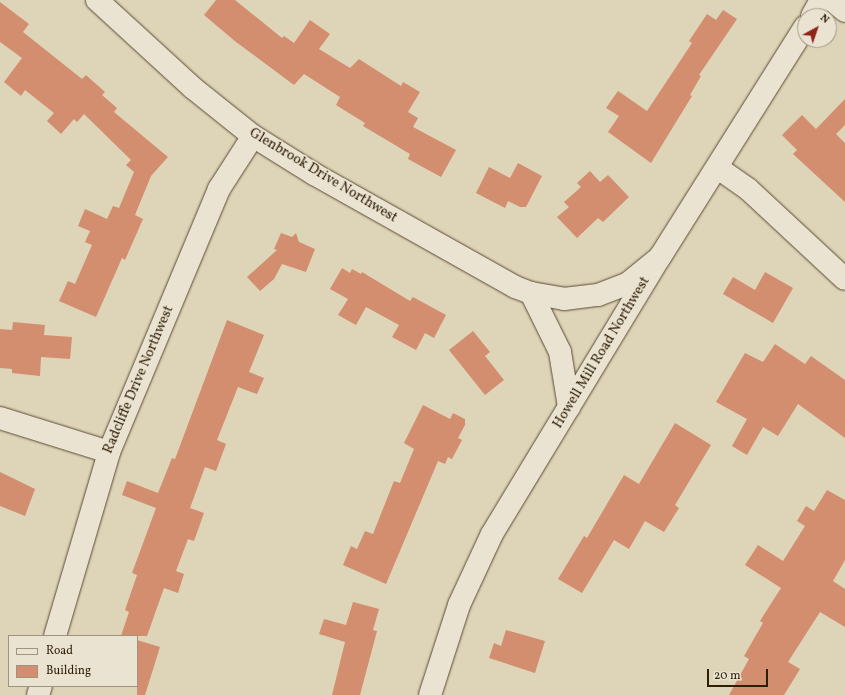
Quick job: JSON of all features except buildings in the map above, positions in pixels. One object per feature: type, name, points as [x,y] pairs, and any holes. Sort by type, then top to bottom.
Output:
[{"type":"street","name":"Glenbrook Drive Northwest","points":[[97,0],[193,88],[253,136],[314,174],[531,293],[564,299],[598,295],[627,284],[660,257]]},
{"type":"street","points":[[832,0],[845,11]]},
{"type":"street","name":"Howell Mill Road Northwest","points":[[430,695],[459,605],[492,534],[660,257],[718,168],[797,39]]},
{"type":"street","name":"Radcliffe Drive Northwest","points":[[55,635],[108,452],[219,189],[253,136]]},
{"type":"street","points":[[718,168],[748,189],[845,279]]},
{"type":"street","points":[[531,293],[560,352],[569,407]]},
{"type":"street","points":[[0,418],[108,452]]}]
